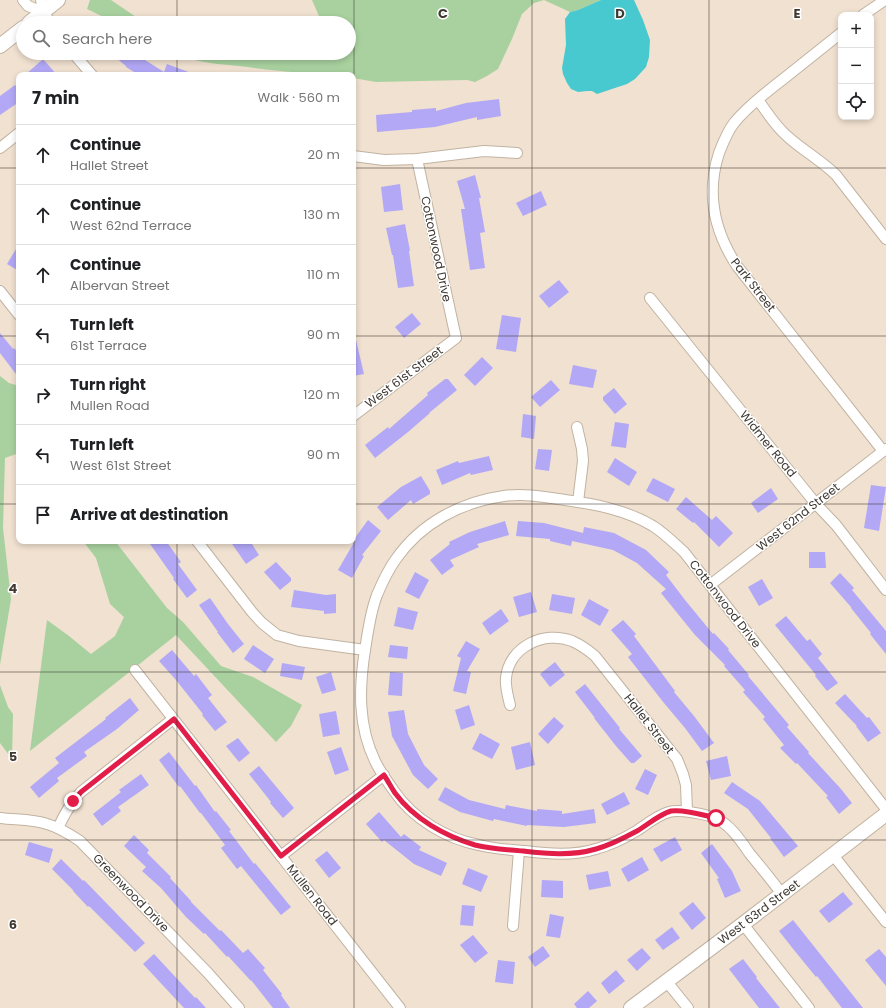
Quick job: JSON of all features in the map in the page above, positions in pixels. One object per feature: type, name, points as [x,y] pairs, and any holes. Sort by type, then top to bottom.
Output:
[{"type":"street","points":[[23,0],[28,6],[45,12],[58,0]]},
{"type":"street","points":[[867,12],[885,0]]},
{"type":"street","points":[[0,46],[16,33]]},
{"type":"street","points":[[838,35],[758,100],[786,136],[828,167],[836,175],[886,239]]},
{"type":"street","points":[[79,60],[88,72]]},
{"type":"street","name":"Park Street","points":[[758,100],[740,116],[734,124],[728,133],[717,159],[712,185],[718,229],[728,253],[737,266],[885,450]]},
{"type":"street","points":[[0,148],[16,135]]},
{"type":"street","points":[[356,156],[384,160],[417,160],[484,151],[517,153]]},
{"type":"street","name":"Cottonwood Drive","points":[[417,160],[456,338]]},
{"type":"street","points":[[0,291],[16,311]]},
{"type":"street","name":"Widmer Road","points":[[650,298],[804,487],[816,504],[836,525],[886,590]]},
{"type":"street","name":"West 61st Street","points":[[356,414],[456,338]]},
{"type":"street","points":[[577,427],[583,461],[578,502]]},
{"type":"street","name":"West 62nd Street","points":[[710,585],[885,450]]},
{"type":"street","name":"Cottonwood Drive","points":[[687,811],[671,811],[618,841],[596,849],[580,853],[561,854],[519,851],[476,845],[455,838],[434,828],[418,816],[396,794],[373,756],[363,724],[361,705],[361,682],[369,624],[376,596],[396,558],[426,528],[446,514],[482,500],[505,496],[534,496],[614,509],[653,526],[684,552],[886,809]]},
{"type":"street","points":[[199,544],[252,612],[262,623],[277,635],[299,641],[366,650]]},
{"type":"street","name":"Hallet Street","points":[[510,705],[507,693],[506,677],[510,663],[518,652],[525,646],[534,641],[546,638],[559,638],[571,640],[585,647],[595,656],[677,759],[683,774],[687,811]]},
{"type":"street","name":"Mullen Road","points":[[135,670],[400,1008]]},
{"type":"street","points":[[58,828],[66,811],[81,792],[174,719]]},
{"type":"street","points":[[281,856],[384,775]]},
{"type":"street","points":[[687,811],[716,818],[726,825],[735,834],[782,894]]},
{"type":"street","name":"West 63rd Street","points":[[632,1008],[886,814]]},
{"type":"street","name":"Greenwood Drive","points":[[0,818],[33,821],[47,824],[72,835],[90,851],[208,973],[239,1008]]},
{"type":"street","points":[[513,926],[519,851]]},
{"type":"street","points":[[833,855],[886,922]]},
{"type":"street","points":[[743,924],[809,1008]]},
{"type":"street","points":[[667,982],[688,1008]]},
{"type":"green space","points":[[90,0],[111,0],[135,16],[102,16],[87,9]]},
{"type":"green space","points":[[312,0],[544,0],[534,3],[522,14],[498,69],[475,82],[467,80],[376,82],[356,79],[356,72],[296,72],[268,70],[196,60],[356,60],[356,16],[319,16]]},
{"type":"green space","points":[[544,0],[601,0],[570,12]]},
{"type":"green space","points":[[0,376],[9,383],[16,385],[16,454],[5,458],[3,528],[11,599],[0,665]]},
{"type":"green space","points":[[85,544],[117,544],[167,608],[183,622],[221,666],[253,677],[302,705],[291,726],[276,742],[176,635],[30,751],[47,620],[91,654],[115,636],[124,617],[110,604],[96,558]]},
{"type":"green space","points":[[0,685],[8,707],[13,714],[12,759],[0,743]]},
{"type":"water","points":[[601,0],[634,0],[650,40],[649,57],[646,67],[635,79],[627,84],[597,94],[592,91],[578,92],[571,89],[563,74],[562,68],[566,45],[565,19],[570,12]]},
{"type":"building","points":[[42,60],[44,60],[54,72],[28,72]]},
{"type":"building","points":[[119,60],[145,60],[164,72],[134,72]]},
{"type":"building","points":[[167,64],[189,72],[164,72]]},
{"type":"building","points":[[15,85],[16,86],[16,104],[0,115],[0,96]]},
{"type":"building","points":[[499,99],[501,116],[477,120],[477,117],[435,127],[377,132],[376,115],[436,108],[436,111],[466,103]]},
{"type":"building","points":[[475,175],[481,198],[479,198],[485,232],[480,233],[485,268],[470,270],[461,209],[465,209],[457,181]]},
{"type":"building","points":[[400,184],[403,210],[384,212],[381,187]]},
{"type":"building","points":[[541,191],[547,205],[523,216],[516,203]]},
{"type":"building","points":[[405,224],[414,286],[398,288],[393,255],[386,228]]},
{"type":"building","points":[[16,249],[16,269],[7,264]]},
{"type":"building","points":[[559,280],[569,292],[549,308],[539,296]]},
{"type":"building","points":[[412,313],[421,324],[404,338],[395,327]]},
{"type":"building","points":[[502,315],[521,318],[516,352],[496,349]]},
{"type":"building","points":[[0,333],[13,349],[14,348],[16,350],[16,374],[0,353]]},
{"type":"building","points":[[356,340],[364,374],[356,375]]},
{"type":"building","points":[[482,357],[493,368],[475,386],[464,375]]},
{"type":"building","points":[[573,365],[597,370],[593,388],[569,384]]},
{"type":"building","points":[[445,379],[448,379],[457,390],[375,458],[365,445],[388,427],[389,429],[428,395],[427,393]]},
{"type":"building","points":[[551,380],[560,390],[540,407],[531,397]]},
{"type":"building","points":[[614,388],[627,404],[615,414],[603,400],[603,397]]},
{"type":"building","points":[[523,414],[536,416],[534,439],[521,437]]},
{"type":"building","points":[[615,422],[629,424],[626,448],[611,446]]},
{"type":"building","points":[[538,449],[552,450],[549,471],[535,469]]},
{"type":"building","points":[[489,456],[493,470],[471,475],[470,473],[442,485],[436,470],[458,461],[459,463]]},
{"type":"building","points":[[615,458],[637,472],[629,486],[607,472]]},
{"type":"building","points":[[421,476],[430,491],[430,494],[413,504],[411,500],[388,520],[377,507],[401,487]]},
{"type":"building","points":[[653,478],[675,489],[668,502],[646,491]]},
{"type":"building","points":[[871,485],[886,487],[879,531],[864,528]]},
{"type":"building","points":[[771,488],[778,499],[758,513],[751,503]]},
{"type":"building","points":[[686,497],[712,520],[716,516],[733,533],[719,547],[694,522],[693,523],[676,509]]},
{"type":"building","points":[[368,520],[381,531],[362,555],[364,556],[352,578],[338,570],[353,544],[356,544],[356,537]]},
{"type":"building","points":[[505,521],[509,535],[477,544],[479,547],[450,560],[454,566],[442,575],[430,560],[450,544],[449,542],[470,532]]},
{"type":"building","points":[[518,521],[544,523],[583,533],[584,527],[614,533],[646,550],[669,572],[666,575],[685,600],[713,634],[714,633],[729,649],[728,650],[749,675],[748,676],[789,725],[787,727],[852,803],[839,814],[826,797],[828,796],[797,763],[796,764],[780,748],[784,745],[763,719],[765,717],[743,692],[745,690],[724,666],[725,665],[695,635],[661,593],[666,589],[637,563],[613,550],[572,541],[571,546],[550,541],[550,539],[516,536]]},
{"type":"building","points":[[150,544],[168,544],[181,562],[178,564],[197,590],[187,598],[173,579],[174,578]]},
{"type":"building","points":[[232,544],[252,544],[259,555],[246,564]]},
{"type":"building","points":[[809,552],[825,552],[826,568],[809,568]]},
{"type":"building","points":[[276,562],[291,578],[291,581],[280,590],[264,572]]},
{"type":"building","points":[[415,572],[429,580],[419,599],[405,592]]},
{"type":"building","points":[[840,573],[854,588],[852,590],[886,631],[886,654],[851,607],[830,583]]},
{"type":"building","points":[[762,579],[773,598],[759,606],[748,587]]},
{"type":"building","points":[[294,590],[326,595],[336,594],[336,613],[324,614],[324,611],[291,607]]},
{"type":"building","points":[[531,592],[537,612],[519,617],[513,597]]},
{"type":"building","points":[[552,594],[575,598],[572,614],[549,610]]},
{"type":"building","points":[[210,598],[244,644],[233,653],[199,605]]},
{"type":"building","points":[[589,599],[609,610],[600,626],[581,615]]},
{"type":"building","points":[[398,607],[418,612],[413,630],[394,626]]},
{"type":"building","points":[[501,609],[509,621],[490,635],[482,623]]},
{"type":"building","points":[[786,616],[807,641],[810,639],[822,654],[818,658],[838,683],[827,691],[815,676],[816,675],[775,625]]},
{"type":"building","points":[[623,620],[636,634],[634,636],[675,691],[674,692],[714,743],[702,751],[628,657],[632,654],[611,630]]},
{"type":"building","points":[[466,641],[480,649],[467,671],[471,672],[466,694],[453,691],[461,658],[457,656]]},
{"type":"building","points":[[253,645],[274,659],[265,673],[244,659]]},
{"type":"building","points":[[390,645],[408,647],[407,659],[388,657]]},
{"type":"building","points":[[172,650],[194,676],[196,674],[212,695],[208,698],[227,722],[215,731],[176,680],[159,661]]},
{"type":"building","points":[[555,662],[565,675],[550,687],[540,674]]},
{"type":"building","points":[[282,663],[305,667],[302,680],[280,676]]},
{"type":"building","points":[[331,672],[336,690],[322,694],[316,677]]},
{"type":"building","points":[[390,672],[403,673],[402,696],[388,695]]},
{"type":"building","points":[[585,684],[620,728],[619,729],[642,756],[634,763],[631,763],[616,746],[575,692]]},
{"type":"building","points":[[845,694],[867,718],[869,717],[881,733],[868,742],[857,726],[835,703]]},
{"type":"building","points":[[130,698],[139,710],[117,729],[84,752],[87,756],[57,778],[59,781],[39,798],[30,787],[59,763],[55,758],[106,719],[105,718]]},
{"type":"building","points":[[469,705],[475,725],[461,730],[455,710]]},
{"type":"building","points":[[404,710],[408,734],[424,765],[438,779],[428,789],[413,775],[392,736],[388,712]]},
{"type":"building","points":[[336,711],[340,734],[323,737],[319,714]]},
{"type":"building","points":[[554,717],[564,726],[548,744],[538,734]]},
{"type":"building","points":[[480,733],[500,744],[492,759],[472,749]]},
{"type":"building","points":[[238,738],[250,753],[239,762],[226,746]]},
{"type":"building","points":[[530,742],[535,765],[516,770],[511,747]]},
{"type":"building","points":[[341,747],[349,770],[335,775],[327,752]]},
{"type":"building","points":[[169,752],[195,786],[196,785],[215,812],[216,811],[231,830],[229,831],[254,864],[255,863],[291,907],[281,915],[241,866],[237,869],[221,848],[225,845],[159,760]]},
{"type":"building","points":[[727,756],[731,776],[711,780],[706,761]]},
{"type":"building","points":[[259,766],[294,808],[283,818],[249,774]]},
{"type":"building","points":[[645,769],[657,775],[648,795],[635,789]]},
{"type":"building","points":[[141,774],[149,785],[118,807],[121,811],[102,826],[93,814],[121,792],[119,790]]},
{"type":"building","points":[[732,782],[760,801],[798,846],[784,857],[748,809],[724,793]]},
{"type":"building","points":[[445,787],[469,800],[505,809],[506,805],[537,811],[537,809],[562,811],[562,814],[594,809],[596,823],[564,827],[527,826],[494,819],[493,821],[460,812],[438,800]]},
{"type":"building","points":[[624,792],[630,804],[607,815],[601,804]]},
{"type":"building","points":[[379,812],[401,837],[404,834],[421,847],[419,850],[447,863],[441,876],[414,864],[384,840],[382,842],[366,824]]},
{"type":"building","points":[[134,835],[149,850],[147,853],[171,877],[170,878],[191,902],[220,931],[221,930],[243,953],[248,949],[265,968],[263,970],[282,994],[281,995],[290,1008],[273,1008],[251,980],[205,933],[204,934],[186,917],[161,888],[142,871],[146,867],[124,846]]},
{"type":"building","points":[[675,837],[682,850],[661,862],[653,849]]},
{"type":"building","points":[[29,842],[53,849],[49,863],[25,855]]},
{"type":"building","points":[[712,844],[732,871],[741,891],[725,898],[717,879],[719,878],[701,853]]},
{"type":"building","points":[[327,851],[341,868],[329,878],[315,860]]},
{"type":"building","points":[[642,857],[649,870],[628,882],[621,869]]},
{"type":"building","points":[[61,859],[83,881],[84,880],[145,943],[135,952],[89,906],[88,907],[52,869]]},
{"type":"building","points":[[468,868],[488,876],[481,892],[462,884]]},
{"type":"building","points":[[608,871],[611,886],[589,890],[586,875]]},
{"type":"building","points":[[542,880],[563,881],[563,898],[541,897]]},
{"type":"building","points":[[843,892],[853,904],[829,923],[819,911]]},
{"type":"building","points":[[693,902],[706,918],[692,930],[679,913]]},
{"type":"building","points":[[462,905],[475,906],[473,926],[460,925]]},
{"type":"building","points":[[550,914],[564,917],[560,938],[546,936]]},
{"type":"building","points":[[793,920],[863,1008],[842,1008],[794,950],[779,931]]},
{"type":"building","points":[[672,927],[680,938],[663,950],[655,940]]},
{"type":"building","points":[[473,935],[488,953],[475,963],[460,945]]},
{"type":"building","points":[[543,946],[550,956],[535,967],[528,957]]},
{"type":"building","points":[[642,948],[651,958],[637,971],[627,960]]},
{"type":"building","points":[[879,949],[886,957],[886,986],[865,960]]},
{"type":"building","points":[[154,954],[206,1008],[184,1008],[143,964]]},
{"type":"building","points":[[743,959],[780,1008],[759,1008],[729,969]]},
{"type":"building","points":[[498,960],[515,962],[513,984],[495,982]]},
{"type":"building","points":[[616,970],[625,981],[609,994],[601,983]]},
{"type":"building","points":[[588,991],[597,1001],[589,1008],[577,1008],[574,1004]]},
{"type":"route","points":[[73,801],[81,792],[174,719],[281,856],[384,775],[403,802],[434,828],[455,838],[476,845],[490,847],[549,854],[580,853],[618,841],[671,811],[687,811],[716,818]]}]
